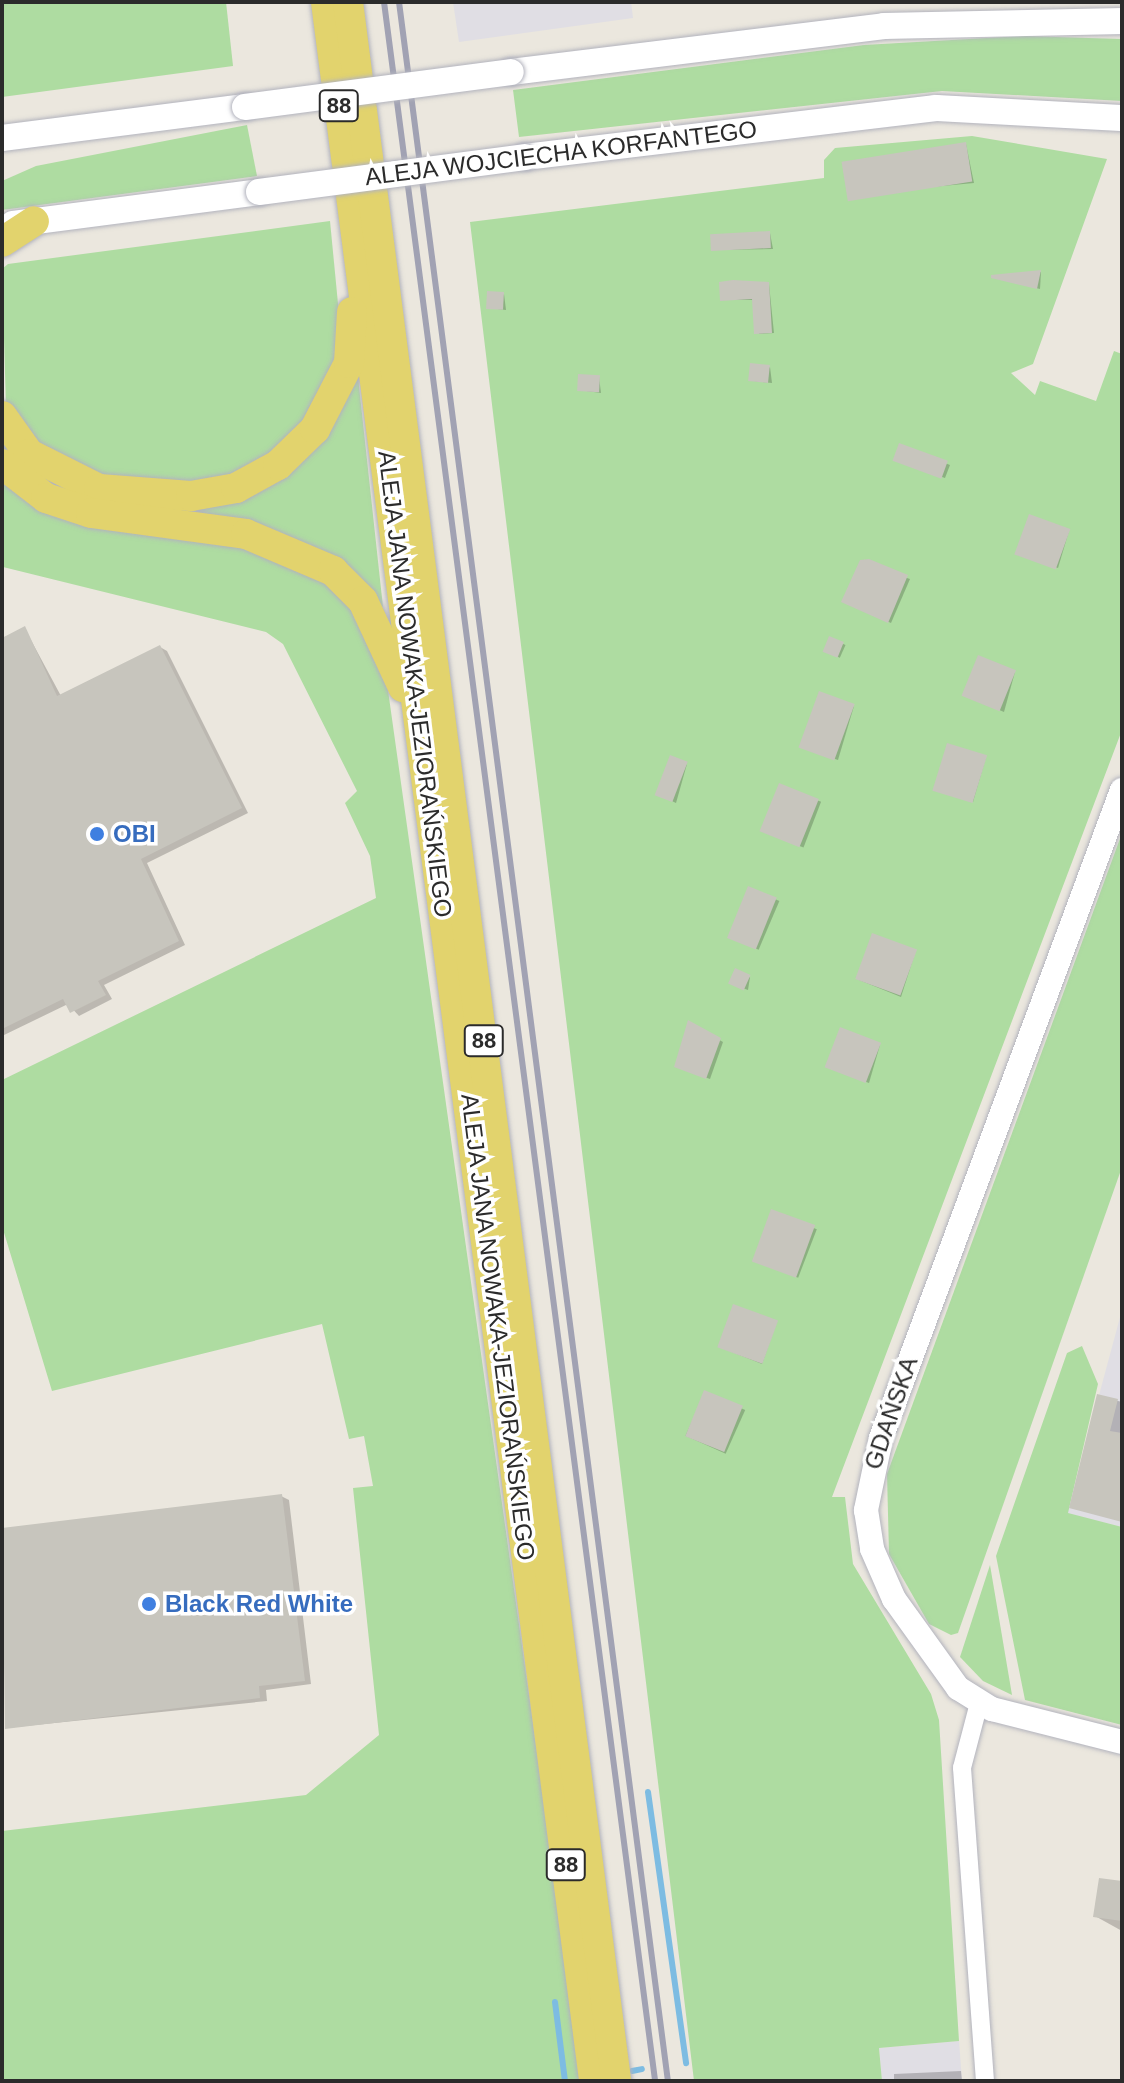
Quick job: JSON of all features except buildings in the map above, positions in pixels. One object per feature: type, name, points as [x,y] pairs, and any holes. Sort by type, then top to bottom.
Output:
[{"type":"main road","name":"ALEJA JANA NOWAKA-JEZIORAŃSKIEGO","points":[[326,2],[594,2081]]},
{"type":"main road","name":"ALEJA JANA NOWAKA-JEZIORAŃSKIEGO","points":[[348,2],[616,2081]]},
{"type":"main road","points":[[2,138],[884,26],[1122,21]]},
{"type":"main road","name":"ALEJA WOJCIECHA KORFANTEGO","points":[[2,226],[525,157],[936,108],[1122,118]]},
{"type":"main road","points":[[2,416],[29,454],[99,489],[191,496],[236,488],[278,465],[315,429],[349,363],[353,210]]},
{"type":"main road","points":[[2,242],[34,221]]},
{"type":"main road","points":[[2,464],[46,498],[91,513],[246,534],[333,571],[385,640],[423,746]]},
{"type":"street","name":"GDAŃSKA","points":[[979,1703],[948,1676],[894,1599],[872,1549],[867,1489],[1122,790]]},
{"type":"street","points":[[985,2081],[962,1781],[979,1703],[1122,1742]]},
{"type":"shaded area","points":[[453,2],[631,2],[633,18],[459,42]]},
{"type":"shaded area","points":[[1122,1310],[1122,1527],[1067,1514]]},
{"type":"shaded area","points":[[959,2041],[962,2081],[882,2081],[879,2048]]},
{"type":"green space","points":[[2,2],[226,2],[233,66],[2,97]]},
{"type":"green space","points":[[1023,36],[1122,39],[1122,101],[942,91],[519,137],[513,90],[864,45]]},
{"type":"green space","points":[[247,125],[257,176],[2,210],[2,181],[36,166]]},
{"type":"green space","points":[[972,136],[1107,159],[1033,364],[1011,373],[1035,395],[1040,381],[1096,401],[1114,351],[1122,354],[1122,730],[832,1497],[845,1497],[853,1564],[931,1694],[939,1720],[959,2041],[879,2048],[882,2081],[694,2081],[470,222],[824,178],[824,160],[835,148]]},
{"type":"green space","points":[[330,221],[342,345],[318,405],[278,454],[220,481],[118,483],[55,462],[6,407],[2,269],[8,264]]},
{"type":"green space","points":[[358,377],[383,607],[349,569],[73,500],[2,450],[2,440],[63,489],[224,501]]},
{"type":"green space","points":[[2,479],[219,539],[341,588],[386,676],[583,2081],[2,2081],[2,1831],[306,1795],[379,1735],[353,1488],[373,1486],[364,1436],[349,1439],[322,1324],[52,1391],[2,1226],[2,1080],[376,898],[370,856],[345,803],[357,791],[283,644],[266,632],[3,567]]},
{"type":"green space","points":[[1122,833],[1122,1167],[958,1633],[951,1635],[929,1624],[889,1554],[887,1474]]},
{"type":"green space","points":[[1082,1346],[1098,1384],[1068,1513],[1122,1527],[1122,1725],[1025,1700],[996,1556],[1067,1353]]},
{"type":"green space","points":[[990,1565],[1012,1695],[983,1681],[960,1657]]},
{"type":"waterway","points":[[648,1792],[686,2063]]},
{"type":"waterway","points":[[555,2002],[565,2081]]},
{"type":"waterway","points":[[632,2071],[642,2069]]},
{"type":"railway","points":[[384,2],[655,2081]]},
{"type":"railway","points":[[399,2],[668,2081]]},
{"type":"place","name":"OBI","points":[[97,834]]},
{"type":"place","name":"Black Red White","points":[[149,1604]]}]
